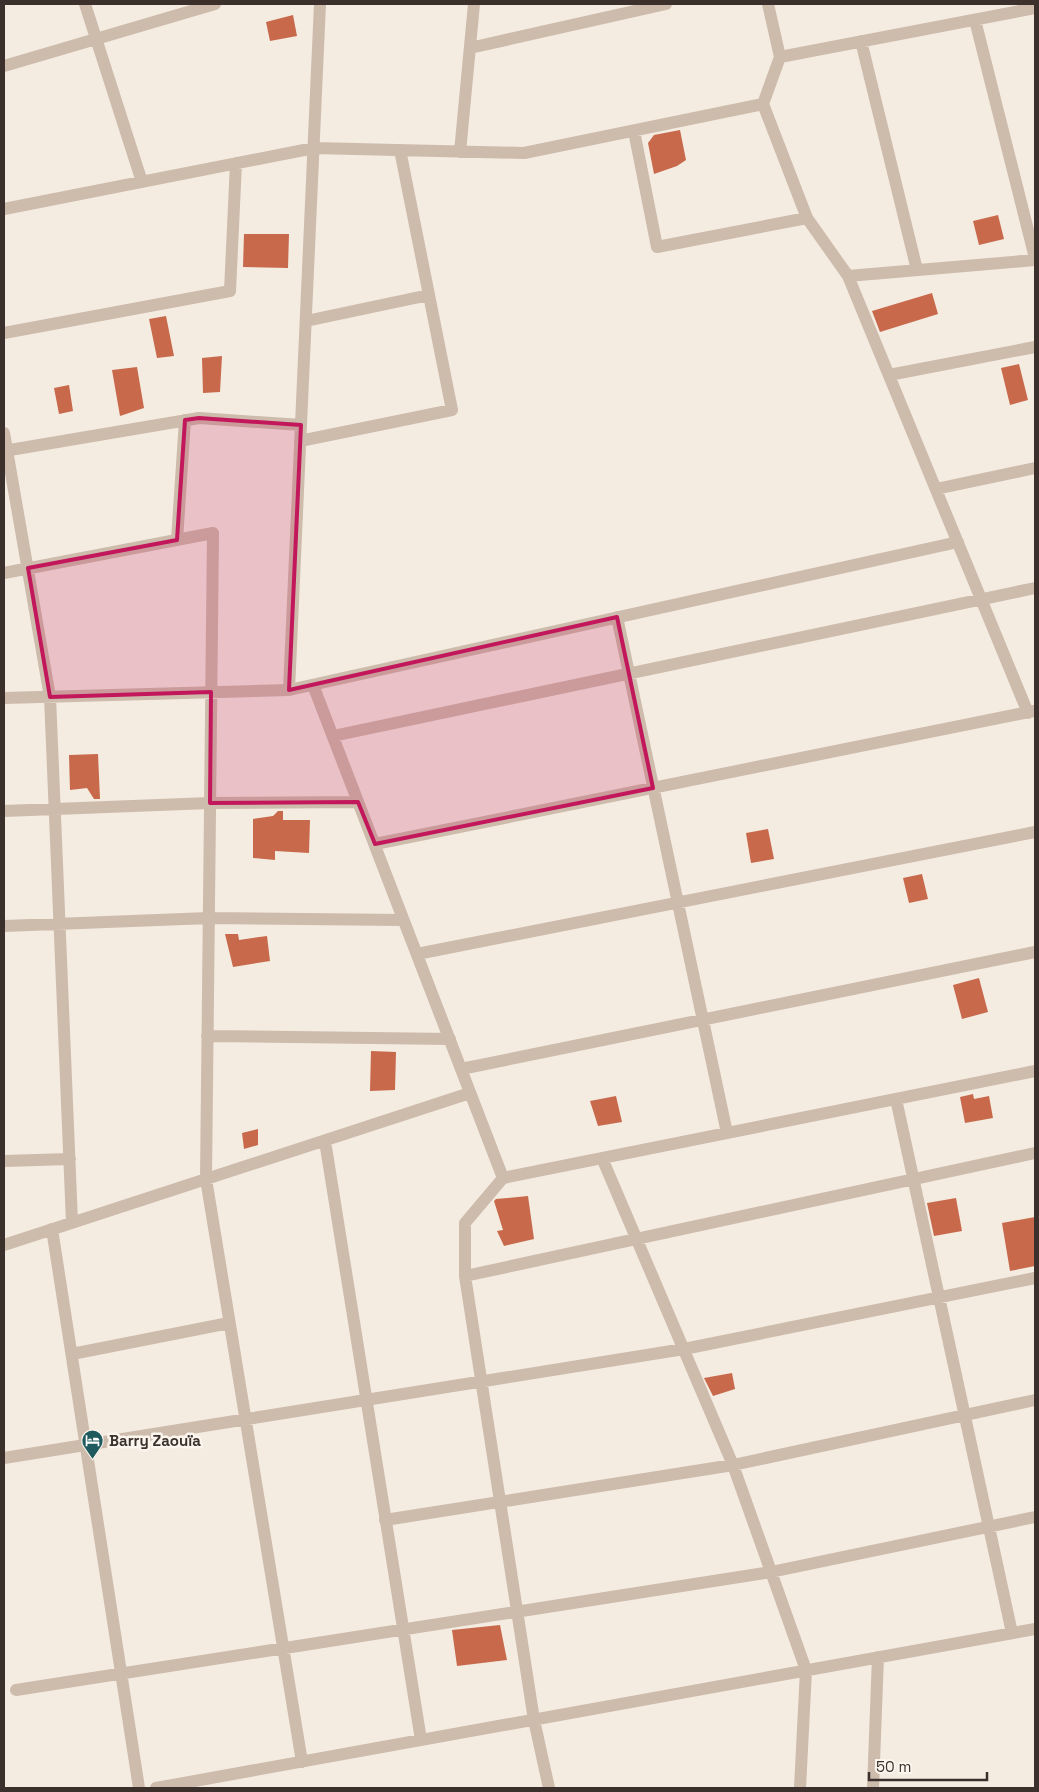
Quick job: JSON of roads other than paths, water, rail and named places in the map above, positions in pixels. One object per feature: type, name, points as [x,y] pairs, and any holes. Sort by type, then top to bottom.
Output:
[{"type":"street","points":[[85,4],[142,182]]},
{"type":"street","points":[[4,66],[96,39],[190,7],[215,4]]},
{"type":"street","points":[[289,690],[320,4]]},
{"type":"street","points":[[460,152],[474,4]]},
{"type":"street","points":[[470,48],[666,4]]},
{"type":"street","points":[[374,844],[1031,712],[981,599],[848,276],[807,218],[763,104],[780,56],[768,4]]},
{"type":"street","points":[[780,56],[1035,8]]},
{"type":"street","points":[[848,276],[1035,259],[975,20]]},
{"type":"street","points":[[861,42],[917,270]]},
{"type":"street","points":[[4,209],[314,148],[524,154],[763,104]]},
{"type":"street","points":[[634,131],[657,247],[807,218]]},
{"type":"street","points":[[300,442],[452,410],[400,150]]},
{"type":"street","points":[[4,333],[230,291],[236,163]]},
{"type":"street","points":[[306,321],[429,295]]},
{"type":"street","points":[[889,375],[1035,347]]},
{"type":"street","points":[[5,450],[199,418],[301,425]]},
{"type":"street","points":[[177,540],[185,420]]},
{"type":"street","points":[[4,433],[5,450],[50,697],[72,1222]]},
{"type":"street","points":[[936,489],[1035,468]]},
{"type":"street","points":[[4,573],[213,533],[206,1179],[302,1762]]},
{"type":"street","points":[[4,698],[289,690],[958,542]]},
{"type":"street","points":[[333,736],[1035,588]]},
{"type":"street","points":[[617,617],[727,1133]]},
{"type":"street","points":[[313,685],[503,1178]]},
{"type":"street","points":[[4,811],[210,803],[358,802]]},
{"type":"street","points":[[417,954],[1035,832]]},
{"type":"street","points":[[4,926],[209,918],[404,920]]},
{"type":"street","points":[[461,1069],[1035,952]]},
{"type":"street","points":[[207,1036],[450,1039]]},
{"type":"street","points":[[550,1788],[534,1720],[465,1276],[466,1223],[503,1178],[1035,1071]]},
{"type":"street","points":[[4,1245],[470,1093]]},
{"type":"street","points":[[896,1099],[1012,1633]]},
{"type":"street","points":[[324,1141],[421,1740]]},
{"type":"street","points":[[465,1276],[1035,1154]]},
{"type":"street","points":[[602,1158],[733,1465],[806,1670],[800,1788]]},
{"type":"street","points":[[4,1161],[70,1159]]},
{"type":"street","points":[[52,1229],[139,1788]]},
{"type":"street","points":[[4,1458],[684,1349],[1035,1278]]},
{"type":"street","points":[[72,1354],[229,1323]]},
{"type":"street","points":[[385,1520],[733,1465],[1035,1400]]},
{"type":"street","points":[[16,1690],[771,1572],[1035,1517]]},
{"type":"street","points":[[156,1788],[1035,1629]]},
{"type":"street","points":[[873,1788],[878,1657]]},
{"type":"place","name":"Barry Zaouïa","points":[[93,1460]]}]
